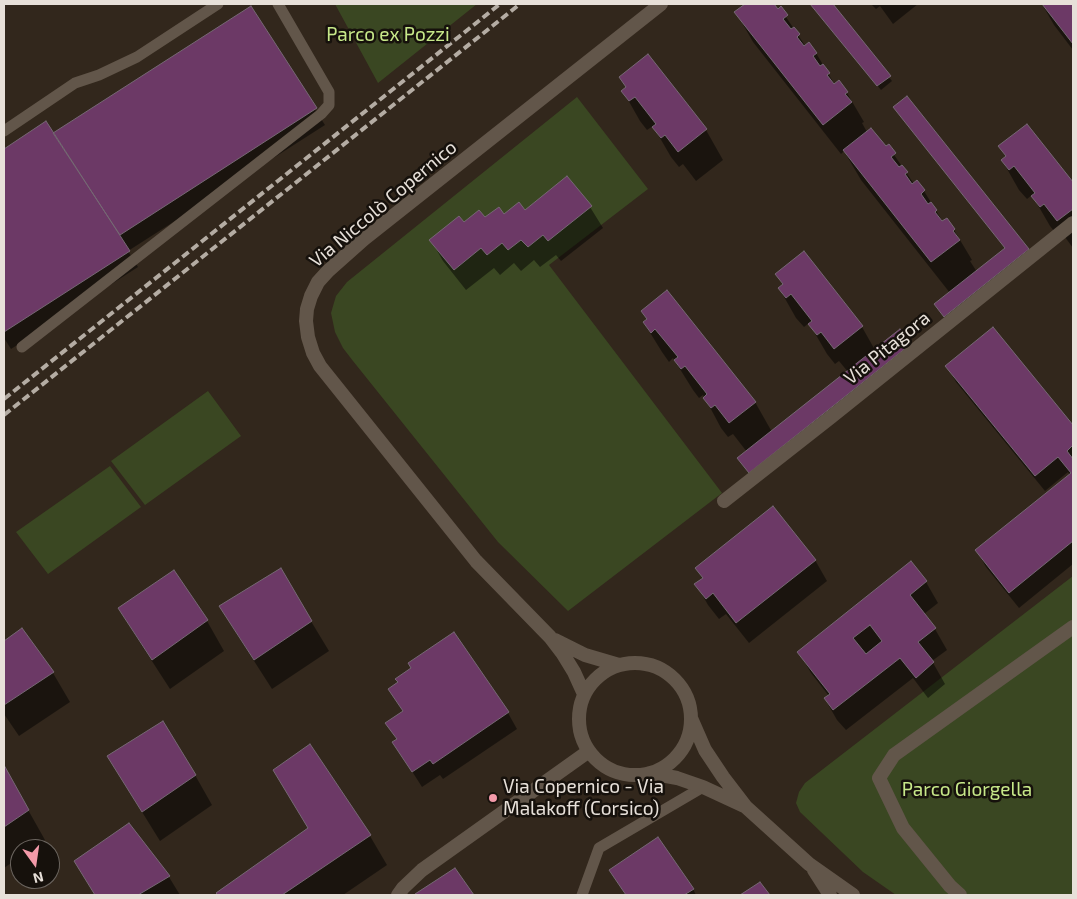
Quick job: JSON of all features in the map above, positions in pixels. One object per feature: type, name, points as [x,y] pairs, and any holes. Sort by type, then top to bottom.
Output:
[{"type":"street","name":"Via Niccolò Copernico","points":[[584,694],[563,654],[476,561],[320,366],[308,337],[307,309],[318,282],[364,239],[661,4]]},
{"type":"street","name":"Via Pitagora","points":[[724,501],[1073,223]]},
{"type":"street","points":[[960,895],[950,886],[903,828],[879,778],[894,755],[1073,627]]},
{"type":"street","points":[[550,638],[585,655],[619,665]]},
{"type":"street","points":[[634,662],[652,665],[663,670],[681,686],[690,708],[690,730],[680,752],[661,768],[650,773],[634,775],[610,769],[596,759],[589,751],[579,727],[578,715],[584,694],[593,681],[605,671],[619,665],[634,662]]},
{"type":"street","points":[[691,717],[704,750],[746,807],[809,864],[853,895]]},
{"type":"street","points":[[398,895],[422,870],[589,751]]},
{"type":"street","points":[[650,773],[676,778],[702,787],[746,807]]},
{"type":"street","points":[[809,864],[830,895]]},
{"type":"lane","points":[[4,131],[74,83],[99,75],[137,57],[218,4]]},
{"type":"lane","points":[[22,347],[321,114],[329,105],[330,92],[278,4]]},
{"type":"lane","points":[[582,895],[599,848],[702,787]]},
{"type":"green space","name":"Parco ex Pozzi","points":[[335,4],[477,4],[378,83]]},
{"type":"green space","points":[[577,97],[648,189],[549,265],[722,493],[568,611],[498,542],[353,361],[343,348],[335,332],[331,313],[336,296],[347,282]]},
{"type":"green space","points":[[208,391],[241,436],[145,505],[111,461]]},
{"type":"green space","points":[[110,466],[141,507],[48,574],[16,532]]},
{"type":"green space","name":"Parco Giorgella","points":[[1073,576],[1073,895],[896,895],[863,872],[800,812],[796,803],[799,792],[805,783]]},
{"type":"building","points":[[745,4],[774,4],[778,9],[781,6],[788,15],[783,19],[791,29],[794,27],[800,34],[797,37],[804,46],[809,42],[817,53],[813,56],[820,66],[823,64],[830,73],[827,75],[834,84],[839,80],[848,92],[845,94],[852,102],[823,125],[734,12]]},
{"type":"building","points":[[810,4],[833,4],[891,76],[877,86]]},
{"type":"building","points":[[1042,4],[1073,4],[1073,44]]},
{"type":"building","points":[[251,6],[317,108],[120,235],[53,133]]},
{"type":"building","points":[[648,54],[707,129],[678,152],[665,135],[661,138],[652,127],[656,124],[635,97],[629,101],[621,91],[626,87],[619,77]]},
{"type":"building","points":[[907,96],[1029,249],[944,317],[934,304],[1005,248],[893,107]]},
{"type":"building","points":[[46,121],[130,251],[4,332],[4,149]]},
{"type":"building","points":[[1027,124],[1073,182],[1073,209],[1057,221],[1044,204],[1040,207],[1031,196],[1035,193],[1014,166],[1009,170],[1001,160],[1006,156],[998,146]]},
{"type":"building","points":[[871,128],[886,146],[889,144],[896,153],[891,157],[899,167],[902,165],[908,172],[905,174],[912,184],[917,180],[925,190],[921,194],[928,204],[931,202],[937,210],[935,212],[942,221],[947,218],[960,240],[931,262],[843,150]]},
{"type":"building","points":[[567,176],[592,206],[548,241],[543,235],[528,247],[521,240],[508,250],[502,243],[487,255],[481,248],[454,270],[429,240],[459,216],[464,222],[479,210],[485,217],[499,207],[504,214],[519,202],[525,210]]},
{"type":"building","points":[[804,251],[863,326],[834,349],[821,332],[817,335],[808,324],[812,321],[791,294],[786,298],[778,288],[783,284],[775,274]]},
{"type":"building","points":[[667,290],[756,402],[729,423],[715,405],[711,408],[703,398],[707,394],[685,366],[681,369],[674,360],[678,357],[655,329],[651,333],[643,322],[647,319],[641,311]]},
{"type":"building","points":[[993,327],[1073,425],[1073,445],[1067,451],[1073,459],[1073,541],[1009,593],[975,550],[1071,473],[1058,457],[1035,476],[945,366]]},
{"type":"building","points":[[900,329],[911,344],[749,473],[737,458]]},
{"type":"building","points":[[773,506],[816,560],[736,623],[713,593],[706,599],[694,584],[703,578],[695,568]]},
{"type":"building","points":[[911,561],[927,581],[910,595],[936,628],[918,642],[934,662],[916,678],[900,658],[833,710],[824,698],[830,694],[797,652]],"holes":[[[870,625],[882,641],[866,654],[853,638]]]},
{"type":"building","points":[[281,568],[312,621],[254,660],[219,606]]},
{"type":"building","points":[[174,570],[208,620],[152,660],[118,608]]},
{"type":"building","points":[[22,628],[54,672],[4,705],[4,641]]},
{"type":"building","points":[[454,632],[509,712],[433,764],[430,760],[412,772],[392,742],[397,739],[385,723],[403,711],[388,689],[398,682],[395,679],[411,668],[408,663]]},
{"type":"building","points":[[163,721],[196,775],[142,812],[107,756]]},
{"type":"building","points":[[310,744],[371,835],[282,895],[218,895],[216,893],[308,828],[273,770]]},
{"type":"building","points":[[4,765],[29,810],[4,827]]},
{"type":"building","points":[[129,823],[170,876],[138,895],[95,895],[74,861]]},
{"type":"building","points":[[658,837],[694,889],[684,895],[626,895],[609,870]]},
{"type":"building","points":[[455,868],[474,895],[415,894]]},
{"type":"building","points":[[760,882],[770,895],[740,895]]},
{"type":"railway","points":[[4,399],[500,4]]},
{"type":"railway","points":[[4,415],[520,4]]},
{"type":"place","name":"Via Copernico - Via Malakoff (Corsico)","points":[[493,798]]}]
